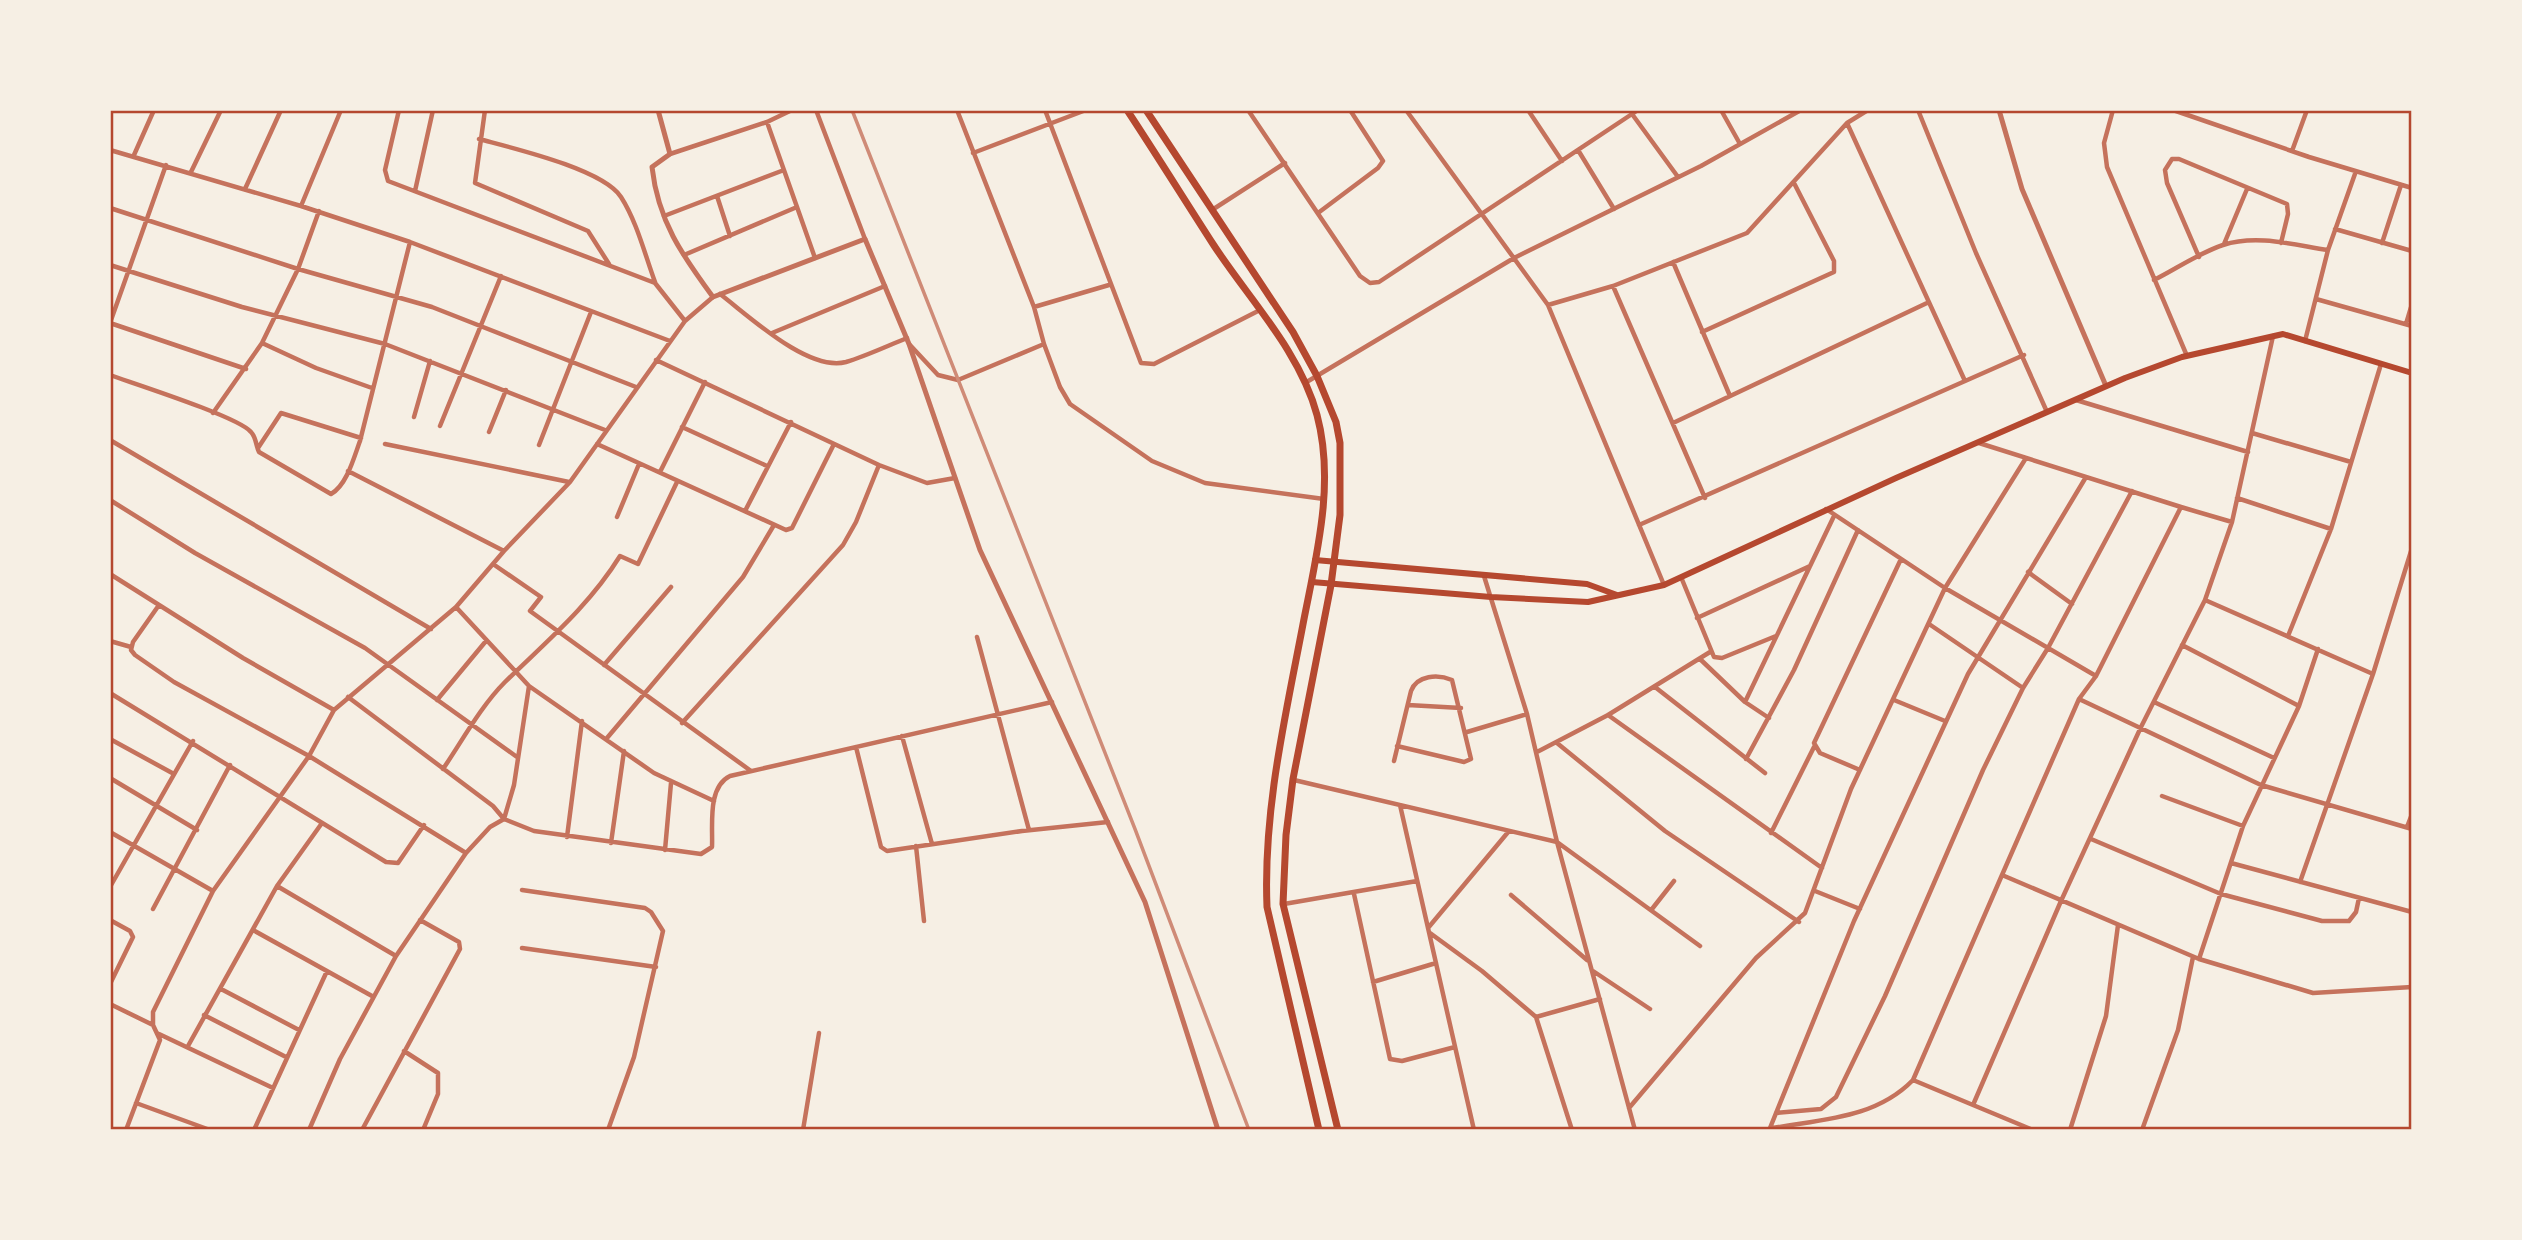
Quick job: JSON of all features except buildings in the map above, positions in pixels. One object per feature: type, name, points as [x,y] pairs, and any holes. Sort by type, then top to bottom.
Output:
[{"type":"main road","points":[[1127,110],[1213,244],[1260,310],[1305,383],[1324,446],[1324,499],[1312,582],[1277,765],[1265,871],[1267,907],[1319,1130]]},
{"type":"main road","points":[[1146,110],[1280,311],[1317,376],[1336,422],[1340,443],[1340,515],[1331,585],[1293,779],[1286,835],[1283,904],[1338,1130]]},
{"type":"main road","points":[[1312,582],[1588,602],[1664,586],[1826,509],[2106,386],[2187,356],[2283,334],[2412,373]]},
{"type":"main road","points":[[1315,560],[1587,584],[1619,595]]},
{"type":"street","points":[[134,155],[154,110]]},
{"type":"street","points":[[191,172],[221,110]]},
{"type":"street","points":[[245,189],[281,110]]},
{"type":"street","points":[[301,206],[341,110]]},
{"type":"street","points":[[399,110],[385,177],[388,181],[655,283],[687,319]]},
{"type":"street","points":[[415,191],[433,110]]},
{"type":"street","points":[[485,110],[474,179],[477,186],[571,221],[588,231],[609,265]]},
{"type":"street","points":[[658,110],[670,154]]},
{"type":"street","points":[[711,299],[674,244],[652,167],[670,154],[767,122],[792,110]]},
{"type":"street","points":[[816,110],[865,239],[908,341],[980,550],[1145,902],[1218,1130]]},
{"type":"street","points":[[957,110],[1034,307],[1060,387],[1070,404],[1152,461],[1205,483],[1324,499]]},
{"type":"street","points":[[1045,110],[1137,359],[1144,365],[1154,364],[1260,310]]},
{"type":"street","points":[[972,153],[1086,110]]},
{"type":"street","points":[[1248,110],[1360,276],[1370,284],[1379,282],[1635,112],[1678,177]]},
{"type":"street","points":[[1318,213],[1378,168],[1382,161],[1380,152],[1350,110]]},
{"type":"street","points":[[1406,110],[1548,304],[1664,586]]},
{"type":"street","points":[[1528,110],[1562,161]]},
{"type":"street","points":[[1721,110],[1740,144]]},
{"type":"street","points":[[1305,383],[1514,258],[1678,177],[1801,110]]},
{"type":"street","points":[[1548,304],[1613,286],[1747,233],[1847,123],[1868,110]]},
{"type":"street","points":[[1918,110],[1976,253],[2024,355],[2047,412]]},
{"type":"street","points":[[1998,110],[2022,189],[2106,386]]},
{"type":"street","points":[[2113,110],[2104,143],[2107,167],[2187,356]]},
{"type":"street","points":[[2173,110],[2412,188]]},
{"type":"street","points":[[2292,151],[2307,110]]},
{"type":"street","points":[[767,122],[815,258]]},
{"type":"street","points":[[1847,123],[1927,303],[1965,381]]},
{"type":"street","points":[[479,139],[552,159],[614,188],[626,206],[655,283]]},
{"type":"street","points":[[110,150],[319,211],[410,242],[670,341]]},
{"type":"street","points":[[1578,150],[1614,209]]},
{"type":"street","points":[[2199,257],[2167,183],[2165,170],[2169,161],[2179,159],[2287,204],[2288,214],[2281,243]]},
{"type":"street","points":[[1212,210],[1285,163]]},
{"type":"street","points":[[166,165],[110,323],[246,369]]},
{"type":"street","points":[[664,216],[784,170]]},
{"type":"street","points":[[2305,341],[2328,250],[2356,171]]},
{"type":"street","points":[[1702,332],[1834,272],[1834,261],[1794,183]]},
{"type":"street","points":[[2382,243],[2401,185]]},
{"type":"street","points":[[2223,245],[2247,189]]},
{"type":"street","points":[[717,196],[730,236]]},
{"type":"street","points":[[683,256],[797,207]]},
{"type":"street","points":[[110,208],[298,269],[396,295],[480,324],[636,387]]},
{"type":"street","points":[[213,413],[262,344],[298,269],[319,211]]},
{"type":"street","points":[[2336,229],[2412,251]]},
{"type":"street","points":[[126,1130],[159,1043],[159,1034],[153,1024],[153,1012],[213,891],[309,756],[334,710],[456,607],[504,551],[570,482],[687,319],[720,294],[865,239]]},
{"type":"street","points":[[2154,280],[2223,245],[2255,241],[2328,250]]},
{"type":"street","points":[[110,375],[213,413],[248,429],[253,434],[257,449],[325,493],[337,491],[361,438],[410,242]]},
{"type":"street","points":[[1673,262],[1730,396]]},
{"type":"street","points":[[110,265],[276,315],[385,344],[552,407],[605,430]]},
{"type":"street","points":[[440,426],[501,276]]},
{"type":"street","points":[[1034,307],[1109,285]]},
{"type":"street","points":[[771,333],[885,286]]},
{"type":"street","points":[[1613,286],[1705,498]]},
{"type":"street","points":[[720,294],[771,333],[808,356],[826,362],[844,363],[908,341]]},
{"type":"street","points":[[2316,299],[2409,325],[2412,303]]},
{"type":"street","points":[[1673,423],[1927,303]]},
{"type":"street","points":[[539,445],[591,313]]},
{"type":"street","points":[[1973,1105],[2061,901],[2141,727],[2205,600],[2232,522],[2273,336]]},
{"type":"street","points":[[908,341],[938,375],[958,380],[1044,344]]},
{"type":"street","points":[[262,344],[316,368],[372,388]]},
{"type":"street","points":[[1639,525],[2024,355]]},
{"type":"street","points":[[656,360],[834,444],[927,484],[956,478]]},
{"type":"street","points":[[414,417],[430,361]]},
{"type":"street","points":[[2288,636],[2331,529],[2381,364]]},
{"type":"street","points":[[660,472],[705,382]]},
{"type":"street","points":[[489,432],[506,390]]},
{"type":"street","points":[[2075,400],[2248,452]]},
{"type":"street","points":[[257,449],[281,413],[361,438]]},
{"type":"street","points":[[745,511],[791,422]]},
{"type":"street","points":[[682,428],[767,466]]},
{"type":"street","points":[[2252,433],[2351,462]]},
{"type":"street","points":[[110,440],[430,629]]},
{"type":"street","points":[[1978,443],[2232,522]]},
{"type":"street","points":[[385,444],[570,482]]},
{"type":"street","points":[[597,444],[786,530],[792,528],[834,444]]},
{"type":"street","points":[[1629,1108],[1756,958],[1799,922],[1815,891],[1860,770],[1945,588],[2026,458]]},
{"type":"street","points":[[617,517],[639,464]]},
{"type":"street","points":[[682,723],[843,545],[856,522],[880,465]]},
{"type":"street","points":[[348,471],[504,551]]},
{"type":"street","points":[[1770,1128],[1860,909],[1945,721],[1999,619],[2086,477]]},
{"type":"street","points":[[443,769],[505,682],[559,634],[600,587],[621,556],[638,564],[677,482]]},
{"type":"street","points":[[1776,1113],[1821,1109],[1836,1097],[1891,983],[1983,770],[2023,688],[2049,648],[2132,491]]},
{"type":"street","points":[[2237,499],[2331,529]]},
{"type":"street","points":[[110,500],[195,553],[388,663],[472,727],[517,757]]},
{"type":"street","points":[[1763,1130],[1870,1110],[1890,1100],[1913,1080],[2079,699],[2096,676],[2181,507]]},
{"type":"street","points":[[1826,509],[1945,588],[2096,676]]},
{"type":"street","points":[[1745,702],[1834,516]]},
{"type":"street","points":[[607,738],[743,577],[774,524]]},
{"type":"street","points":[[1746,760],[1794,670],[1858,530]]},
{"type":"street","points":[[2300,882],[2373,674],[2412,548]]},
{"type":"street","points":[[1772,833],[1901,559]]},
{"type":"street","points":[[493,564],[541,597],[530,611],[751,771]]},
{"type":"street","points":[[1697,618],[1811,566]]},
{"type":"street","points":[[2028,572],[2072,604]]},
{"type":"street","points":[[110,574],[334,710]]},
{"type":"street","points":[[1484,576],[1527,714],[1557,842],[1635,1130]]},
{"type":"street","points":[[1681,577],[1710,652],[1722,658],[1776,636]]},
{"type":"street","points":[[604,665],[671,587]]},
{"type":"street","points":[[2205,600],[2373,674]]},
{"type":"street","points":[[131,647],[159,605]]},
{"type":"street","points":[[456,607],[529,686],[671,783],[714,801]]},
{"type":"street","points":[[1929,624],[2023,688]]},
{"type":"street","points":[[977,637],[1028,830]]},
{"type":"street","points":[[437,701],[486,640]]},
{"type":"street","points":[[110,641],[131,647],[135,655],[174,682],[309,756],[466,853]]},
{"type":"street","points":[[2182,645],[2299,706]]},
{"type":"street","points":[[2142,1130],[2178,1030],[2196,958],[2243,826],[2299,706],[2318,649]]},
{"type":"street","points":[[1537,752],[1608,715],[1710,652]]},
{"type":"street","points":[[1700,659],[1745,702],[1769,718]]},
{"type":"street","points":[[1394,761],[1397,746],[1408,705],[1416,681],[1444,677],[1455,683],[1472,754],[1467,762],[1397,746]]},
{"type":"street","points":[[309,1130],[372,996],[396,956],[466,853],[490,827],[504,819],[514,785],[529,686]]},
{"type":"street","points":[[1655,687],[1765,773]]},
{"type":"street","points":[[110,693],[393,864],[402,858],[424,825]]},
{"type":"street","points":[[348,696],[493,806],[504,819],[523,828],[611,843],[708,852],[712,847],[714,801],[722,780],[1052,702]]},
{"type":"street","points":[[2079,699],[2262,785],[2409,828],[2412,814]]},
{"type":"street","points":[[1894,700],[1945,721]]},
{"type":"street","points":[[2154,702],[2274,758]]},
{"type":"street","points":[[1408,705],[1461,708]]},
{"type":"street","points":[[1466,732],[1527,714]]},
{"type":"street","points":[[1608,715],[1822,868]]},
{"type":"street","points":[[567,837],[582,721]]},
{"type":"street","points":[[902,736],[932,844]]},
{"type":"street","points":[[110,738],[174,774]]},
{"type":"street","points":[[110,887],[193,741]]},
{"type":"street","points":[[1557,743],[1665,831],[1799,922]]},
{"type":"street","points":[[856,747],[881,847],[887,850],[1028,830],[1108,822]]},
{"type":"street","points":[[1814,747],[1860,770]]},
{"type":"street","points":[[611,843],[624,751]]},
{"type":"street","points":[[153,909],[177,869],[230,765]]},
{"type":"street","points":[[110,778],[197,830]]},
{"type":"street","points":[[1293,779],[1557,842],[1700,946]]},
{"type":"street","points":[[665,850],[671,783]]},
{"type":"street","points":[[2162,796],[2243,826]]},
{"type":"street","points":[[1400,805],[1474,1130]]},
{"type":"street","points":[[188,1046],[277,886],[322,822]]},
{"type":"street","points":[[1428,931],[1509,831]]},
{"type":"street","points":[[110,832],[213,891]]},
{"type":"street","points":[[2091,839],[2221,894],[2272,909],[2340,922],[2353,919],[2360,898]]},
{"type":"street","points":[[916,846],[924,921]]},
{"type":"street","points":[[2231,863],[2412,912]]},
{"type":"street","points":[[2002,875],[2196,958],[2285,987],[2313,993],[2412,987]]},
{"type":"street","points":[[1283,904],[1354,894],[1417,881]]},
{"type":"street","points":[[1652,909],[1674,881]]},
{"type":"street","points":[[277,886],[396,956]]},
{"type":"street","points":[[522,890],[651,912],[663,931],[634,1058],[608,1130]]},
{"type":"street","points":[[1815,891],[1860,909]]},
{"type":"street","points":[[1354,894],[1392,1061],[1455,1047]]},
{"type":"street","points":[[1511,895],[1590,962]]},
{"type":"street","points":[[110,920],[130,931],[133,937],[110,984]]},
{"type":"street","points":[[362,1130],[460,949],[459,943],[420,920]]},
{"type":"street","points":[[2070,1130],[2106,1016],[2118,925]]},
{"type":"street","points":[[253,930],[372,996]]},
{"type":"street","points":[[1428,931],[1482,971],[1536,1017],[1573,1130]]},
{"type":"street","points":[[522,948],[656,967]]},
{"type":"street","points":[[1373,982],[1436,963]]},
{"type":"street","points":[[254,1130],[327,971]]},
{"type":"street","points":[[1592,971],[1650,1009]]},
{"type":"street","points":[[221,989],[299,1030]]},
{"type":"street","points":[[1536,1017],[1600,999]]},
{"type":"street","points":[[110,1003],[153,1024]]},
{"type":"street","points":[[204,1015],[286,1057]]},
{"type":"street","points":[[803,1130],[819,1033]]},
{"type":"street","points":[[159,1034],[273,1088]]},
{"type":"street","points":[[404,1051],[438,1073],[438,1094],[423,1130]]},
{"type":"street","points":[[1913,1080],[2033,1130]]},
{"type":"street","points":[[136,1103],[210,1130]]},
{"type":"railway","points":[[852,110],[1135,829],[1249,1130]]}]
